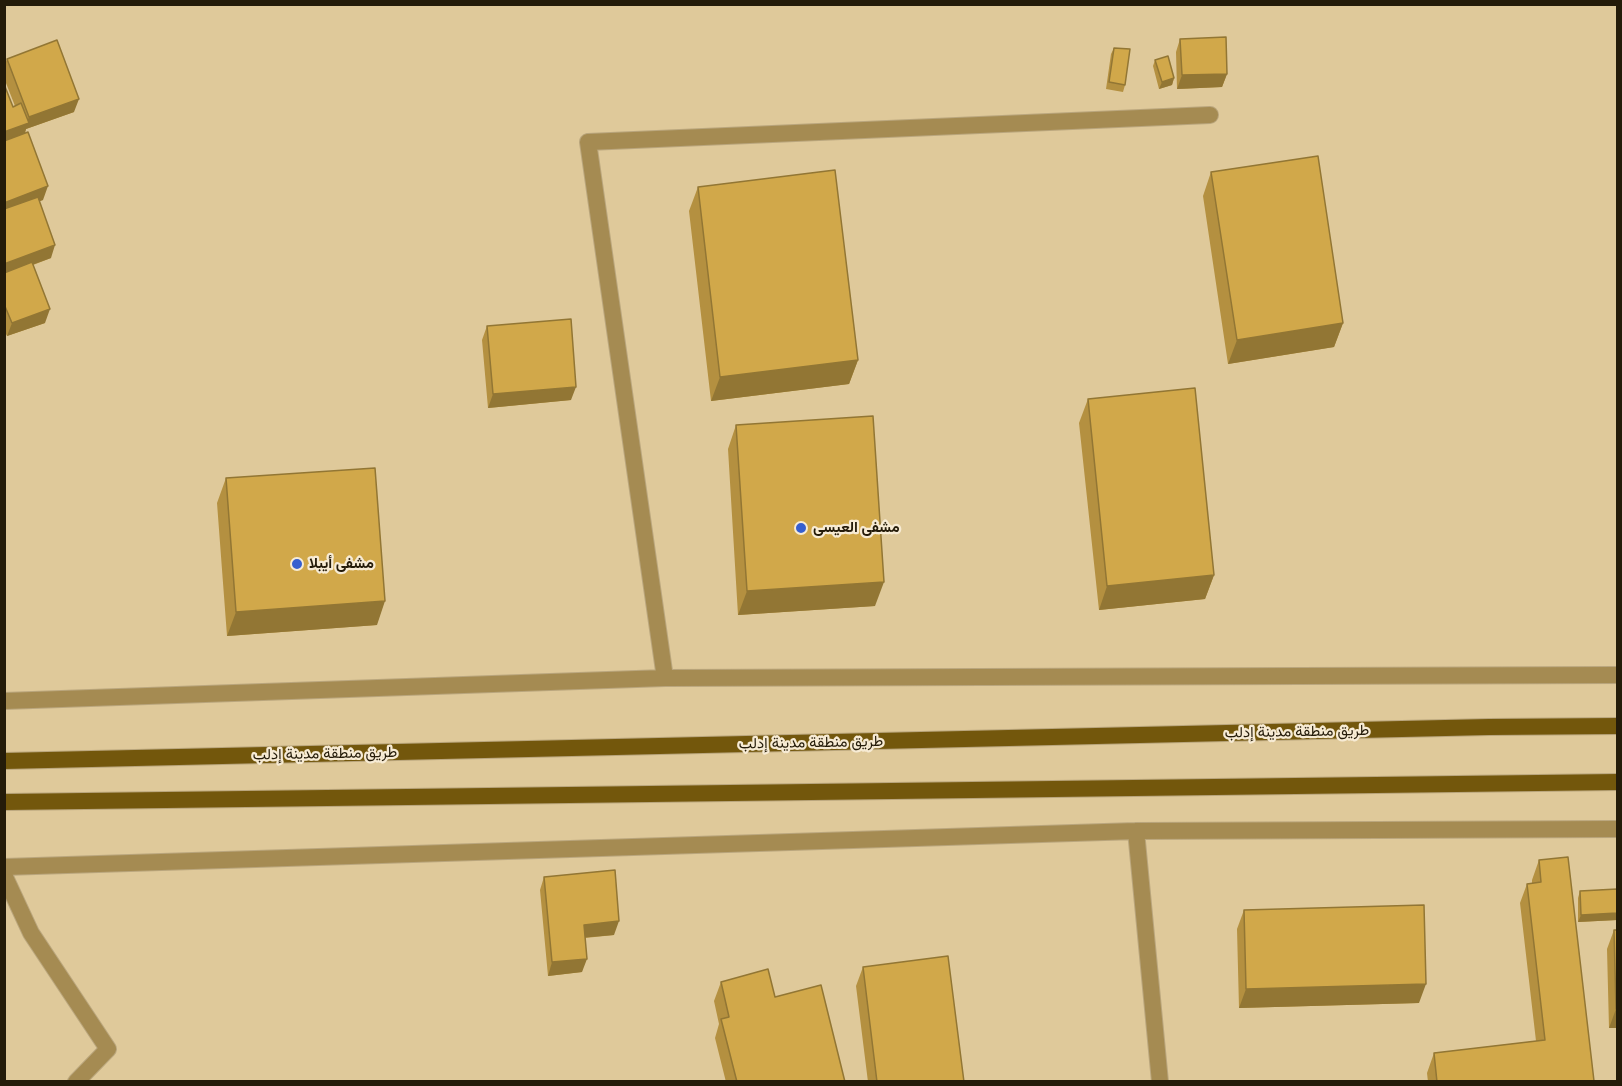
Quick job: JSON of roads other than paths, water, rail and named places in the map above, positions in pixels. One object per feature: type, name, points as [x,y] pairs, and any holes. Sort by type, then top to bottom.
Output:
[{"type":"main road","name":"طريق منطقة مدينة إدلب","points":[[4,761],[1617,726]]},
{"type":"main road","points":[[4,802],[1617,782]]},
{"type":"street","points":[[665,678],[588,142],[1210,115]]},
{"type":"street","points":[[4,701],[665,678],[1617,675]]},
{"type":"street","points":[[4,867],[1136,831],[1617,829]]},
{"type":"street","points":[[1136,831],[1160,1082]]},
{"type":"street","points":[[4,875],[31,933],[108,1049],[75,1082]]},
{"type":"place","name":"مشفى العيسى","points":[[801,528]]},
{"type":"place","name":"مشفى أيبلا","points":[[297,564]]}]
